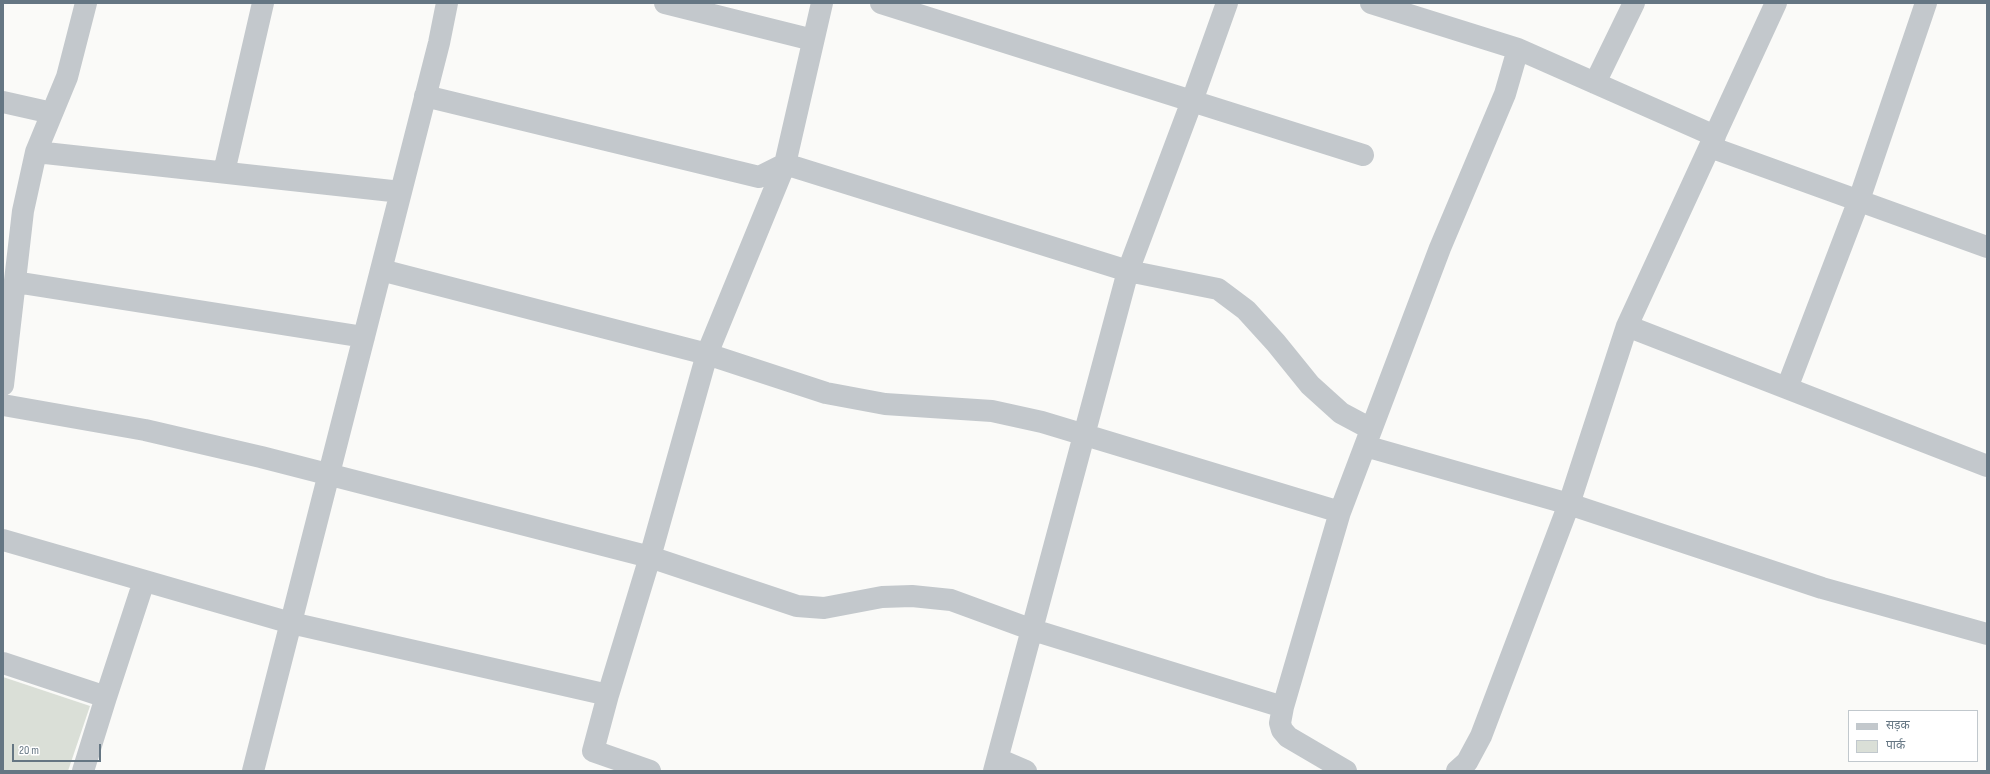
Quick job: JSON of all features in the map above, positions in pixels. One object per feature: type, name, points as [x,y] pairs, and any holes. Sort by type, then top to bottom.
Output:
[{"type":"street","points":[[3,384],[23,211],[36,152],[67,77],[86,3]]},
{"type":"street","points":[[224,172],[263,3]]},
{"type":"street","points":[[253,771],[401,192],[447,3]]},
{"type":"street","points":[[665,3],[813,40]]},
{"type":"street","points":[[650,771],[594,751],[608,695],[650,557],[707,354],[785,164],[822,3]]},
{"type":"street","points":[[881,3],[1363,155]]},
{"type":"street","points":[[1026,771],[996,765],[1128,271],[1227,3]]},
{"type":"street","points":[[1372,3],[1518,49],[1595,83],[1713,142],[1858,200],[1985,240]]},
{"type":"street","points":[[1595,83],[1634,3]]},
{"type":"street","points":[[1457,771],[1467,762],[1481,736],[1569,504],[1627,326],[1776,3]]},
{"type":"street","points":[[1787,388],[1858,200],[1926,3]]},
{"type":"street","points":[[1346,771],[1288,737],[1282,730],[1280,723],[1283,707],[1340,512],[1440,248],[1505,94],[1518,49]]},
{"type":"street","points":[[425,96],[759,177],[785,164],[1128,271],[1218,289],[1246,310],[1276,343],[1310,385],[1368,437],[1822,588],[1987,634]]},
{"type":"street","points":[[3,102],[52,113]]},
{"type":"street","points":[[36,152],[401,192]]},
{"type":"street","points":[[381,270],[707,354],[826,393],[886,404],[992,411],[1042,422],[1340,512]]},
{"type":"street","points":[[15,282],[364,337]]},
{"type":"street","points":[[1627,326],[1987,466]]},
{"type":"street","points":[[3,405],[145,430],[261,457],[650,557],[797,606],[824,608],[882,597],[912,596],[951,600],[1033,630],[1283,707]]},
{"type":"street","points":[[3,540],[291,623],[608,695]]},
{"type":"street","points":[[83,771],[144,581]]},
{"type":"street","points":[[3,663],[106,697]]},
{"type":"green space","points":[[3,677],[90,706],[68,771],[3,771]]}]
